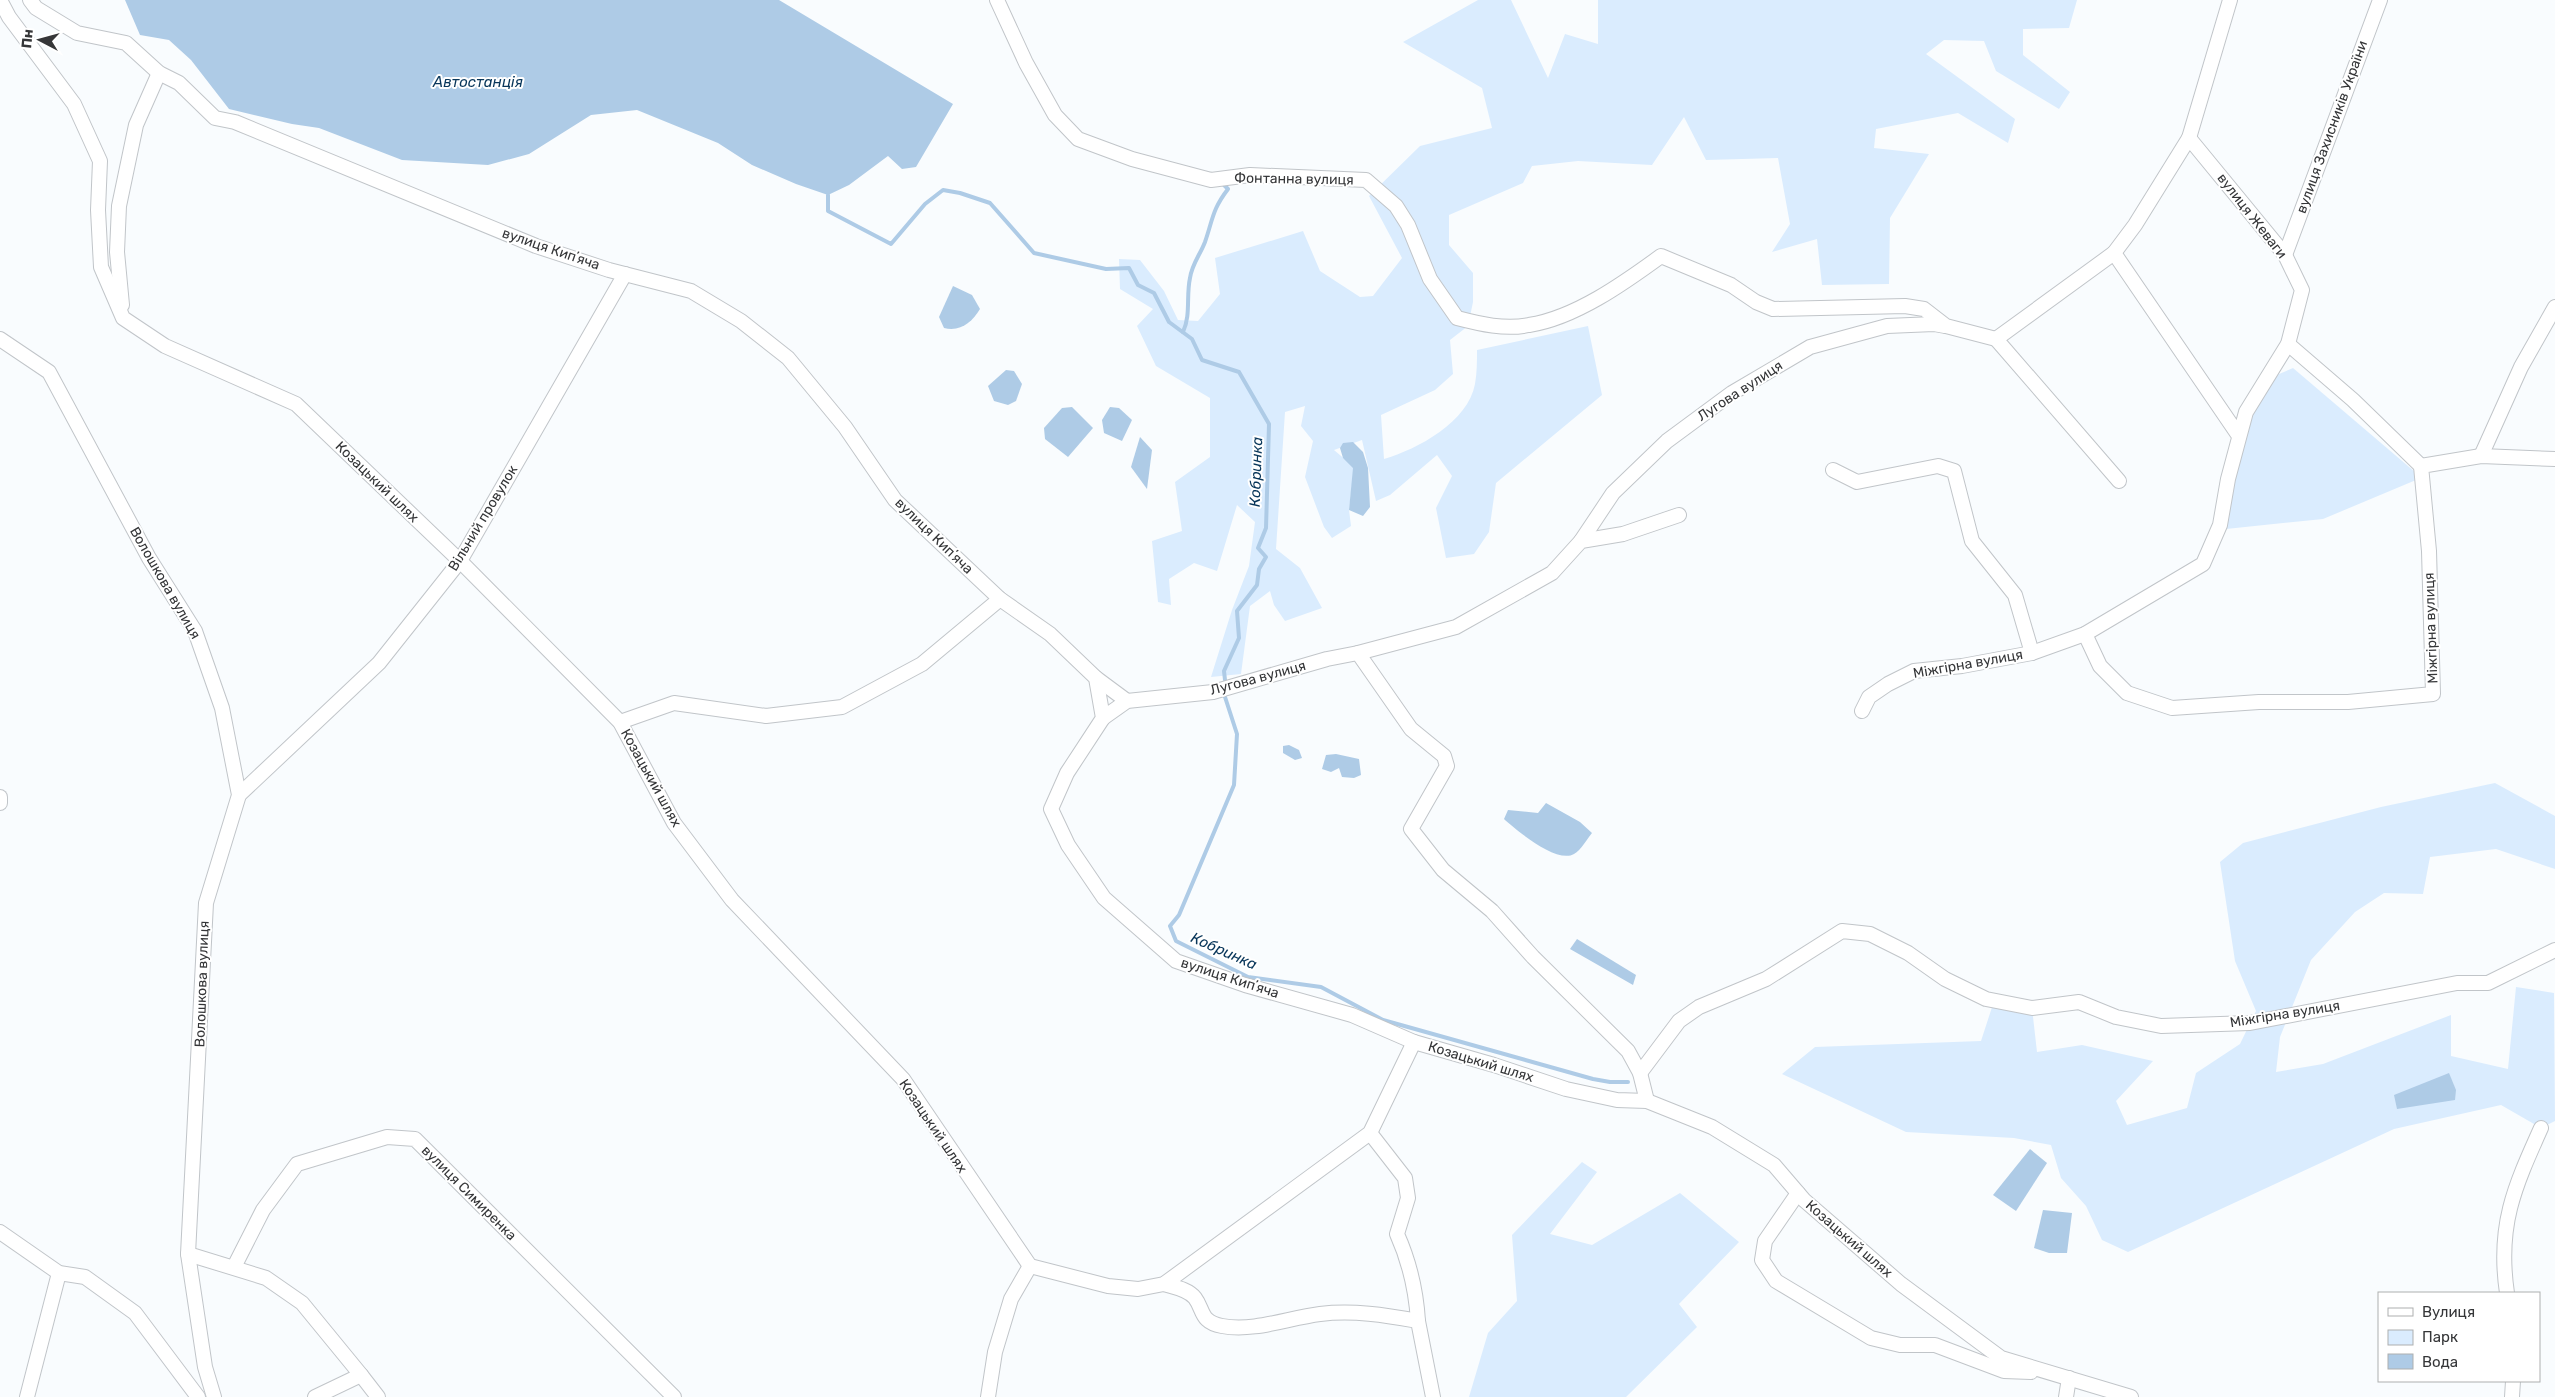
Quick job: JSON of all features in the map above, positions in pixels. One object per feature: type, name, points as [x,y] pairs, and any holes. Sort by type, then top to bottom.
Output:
[{"type":"street","points":[[0,0],[10,17],[74,104],[100,160],[98,210],[101,267],[123,318]]},
{"type":"street","name":"вулиця Кипʼяча","points":[[30,0],[36,8],[77,33],[126,44],[160,73],[178,83],[215,118],[235,122],[536,246],[625,274],[691,291],[741,321],[788,358],[845,427],[895,500],[1000,599],[1050,634],[1096,678],[1127,701]]},
{"type":"street","name":"Фонтанна вулиця","points":[[997,0],[1026,63],[1055,115],[1078,139],[1132,159],[1211,180],[1250,176],[1366,180],[1396,206],[1408,225],[1430,279],[1457,318],[1490,326],[1528,326],[1561,317],[1595,298]]},
{"type":"street","points":[[2119,482],[1996,339],[2114,253],[2135,225],[2189,138],[2230,0]]},
{"type":"street","name":"вулиця Захисників України","points":[[2285,255],[2380,0]]},
{"type":"street","points":[[123,318],[117,252],[119,206],[136,125],[160,73]]},
{"type":"street","name":"вулиця Жеваги","points":[[2189,138],[2285,255],[2302,290],[2288,344],[2246,412],[2228,479],[2220,525],[2203,564]]},
{"type":"street","points":[[2114,253],[2239,436]]},
{"type":"street","name":"Лугова вулиця","points":[[1595,298],[1633,276],[1661,256],[1732,285],[1756,302],[1773,309],[1905,306],[1924,309],[1946,326]]},
{"type":"street","name":"Вільний провулок","points":[[238,795],[379,663],[460,561],[625,274]]},
{"type":"street","points":[[2481,456],[2522,366],[2555,307]]},
{"type":"street","name":"Козацький шлях","points":[[123,318],[165,346],[296,404],[460,561],[620,722],[674,823],[726,892],[903,1079],[1030,1266],[1108,1286],[1138,1289],[1164,1284],[1370,1133],[1414,1042],[1494,1065],[1566,1089],[1617,1100],[1647,1101],[1712,1127],[1774,1164],[1798,1193],[1901,1284],[2001,1358],[2131,1397]]},
{"type":"street","name":"Лугова вулиця","points":[[1127,701],[1214,692],[1327,659],[1358,653],[1456,627],[1552,573],[1581,541],[1613,492],[1667,441],[1732,393],[1810,347],[1887,326],[1934,324],[1996,339]]},
{"type":"street","name":"Волошкова вулиця","points":[[0,339],[22,351],[49,372],[150,558],[195,631],[222,708],[238,795],[206,903],[188,1254],[205,1367],[214,1397]]},
{"type":"street","points":[[0,344],[22,351]]},
{"type":"street","points":[[2288,344],[2353,400],[2420,466],[2481,456],[2555,459]]},
{"type":"street","points":[[1832,470],[1857,482],[1938,466],[1954,471],[1972,540],[2015,595],[2032,653]]},
{"type":"street","name":"Міжгірна вулиця","points":[[2086,634],[2100,666],[2127,693],[2172,708],[2259,702],[2348,702],[2433,694],[2429,551],[2420,466]]},
{"type":"street","points":[[1581,541],[1623,534],[1680,515]]},
{"type":"street","name":"Міжгірна вулиця","points":[[1862,711],[1869,697],[1888,684],[1914,671],[1962,666],[2032,653],[2086,634],[2203,564]]},
{"type":"street","points":[[620,722],[674,703],[766,716],[842,707],[922,664],[1000,599]]},
{"type":"street","points":[[1358,653],[1412,729],[1444,756],[1447,766],[1411,829],[1443,870],[1492,911],[1533,957],[1628,1051],[1640,1073],[1647,1101]]},
{"type":"street","points":[[1096,678],[1103,718],[1127,701]]},
{"type":"street","name":"вулиця Кипʼяча","points":[[1103,718],[1066,773],[1051,809],[1068,845],[1104,898],[1176,961],[1245,985],[1352,1015],[1414,1042]]},
{"type":"street","points":[[0,797],[0,803]]},
{"type":"street","name":"Міжгірна вулиця","points":[[1640,1073],[1678,1021],[1699,1007],[1766,979],[1842,931],[1870,934],[1908,953],[1945,978],[1986,999],[2032,1008],[2079,1002],[2116,1017],[2161,1026],[2250,1023],[2457,983],[2488,983],[2555,950]]},
{"type":"street","points":[[2507,1292],[2503,1268],[2505,1224],[2521,1173],[2541,1128]]},
{"type":"street","points":[[1370,1133],[1405,1178],[1408,1198],[1397,1234],[1409,1262],[1416,1288],[1418,1321],[1433,1397]]},
{"type":"street","name":"вулиця Симиренка","points":[[234,1267],[263,1210],[297,1164],[387,1137],[415,1139],[674,1397]]},
{"type":"street","points":[[1798,1193],[1765,1241],[1762,1260],[1776,1281],[1871,1338],[1900,1346],[1934,1345],[2004,1372],[2051,1373]]},
{"type":"street","points":[[0,1232],[59,1273],[86,1278],[135,1313],[198,1397]]},
{"type":"street","points":[[188,1254],[266,1278],[302,1303],[378,1397]]},
{"type":"street","points":[[988,1397],[995,1352],[1011,1299],[1030,1266]]},
{"type":"street","points":[[27,1397],[59,1273]]},
{"type":"street","points":[[1164,1284],[1184,1290],[1195,1298],[1202,1316],[1219,1326],[1238,1328],[1320,1314],[1357,1312],[1418,1321]]},
{"type":"street","points":[[315,1397],[361,1375]]},
{"type":"street","points":[[2066,1397],[2069,1378]]},
{"type":"street","points":[[2512,1397],[2513,1382]]},
{"type":"green space","points":[[1478,0],[1511,0],[1548,78],[1565,34],[1598,44],[1598,0],[2077,0],[2069,28],[2023,29],[2023,55],[2070,92],[2059,109],[1996,71],[1984,41],[1944,40],[1926,54],[2015,119],[2008,143],[1958,113],[1876,129],[1874,148],[1929,154],[1890,218],[1889,284],[1822,285],[1817,239],[1772,252],[1790,224],[1778,158],[1706,160],[1684,117],[1652,165],[1578,161],[1532,166],[1523,183],[1449,215],[1449,245],[1473,273],[1473,302],[1468,326],[1450,340],[1453,374],[1435,390],[1381,415],[1384,459],[1426,441],[1452,422],[1463,410],[1475,384],[1477,350],[1588,326],[1602,395],[1496,483],[1489,532],[1474,554],[1446,558],[1436,508],[1452,476],[1437,455],[1390,495],[1376,501],[1362,440],[1334,450],[1354,467],[1349,510],[1351,526],[1332,538],[1324,527],[1305,477],[1313,441],[1301,426],[1305,406],[1285,412],[1276,549],[1300,568],[1322,608],[1285,621],[1274,605],[1270,591],[1250,606],[1241,674],[1211,677],[1232,610],[1249,566],[1255,522],[1237,505],[1217,571],[1194,563],[1169,579],[1171,605],[1158,602],[1152,541],[1182,531],[1175,482],[1210,457],[1210,398],[1156,366],[1137,326],[1153,309],[1120,289],[1119,259],[1140,260],[1164,291],[1178,320],[1198,321],[1220,294],[1215,258],[1303,231],[1320,271],[1360,297],[1373,296],[1402,258],[1369,196],[1420,146],[1492,128],[1482,88],[1403,42]]},
{"type":"green space","points":[[2293,368],[2415,472],[2416,480],[2323,519],[2226,529],[2235,465],[2251,417],[2272,377]]},
{"type":"green space","points":[[2495,783],[2555,816],[2555,869],[2496,849],[2430,857],[2423,894],[2384,893],[2355,912],[2311,960],[2280,1037],[2276,1072],[2323,1064],[2451,1015],[2451,1056],[2508,1069],[2516,987],[2554,993],[2555,1121],[2541,1128],[2501,1105],[2394,1129],[2128,1252],[2102,1240],[2086,1206],[2061,1178],[2051,1145],[2014,1138],[1906,1132],[1782,1074],[1815,1047],[1981,1041],[1994,1001],[2032,1008],[2037,1052],[2082,1045],[2153,1061],[2116,1101],[2127,1125],[2187,1108],[2196,1073],[2240,1044],[2256,1011],[2235,961],[2220,862],[2243,843],[2381,807]]},
{"type":"green space","points":[[1582,1162],[1597,1172],[1550,1234],[1592,1245],[1680,1193],[1739,1242],[1679,1304],[1697,1327],[1626,1397],[1469,1397],[1488,1333],[1517,1301],[1512,1235]]},
{"type":"water","name":"Автостанція","points":[[125,0],[779,0],[953,104],[916,167],[902,169],[888,156],[849,185],[828,195],[796,184],[752,165],[718,143],[637,110],[591,115],[529,154],[488,165],[402,160],[319,128],[292,124],[229,109],[191,60],[169,40],[140,35]]},
{"type":"water","points":[[953,286],[972,295],[980,309],[970,322],[956,329],[950,329],[944,328],[939,317]]},
{"type":"water","points":[[1006,370],[1014,371],[1022,384],[1016,401],[1008,405],[994,401],[988,386]]},
{"type":"water","points":[[1072,407],[1093,428],[1068,457],[1045,439],[1044,428],[1062,408]]},
{"type":"water","points":[[1110,407],[1119,408],[1132,420],[1122,441],[1104,433],[1102,420]]},
{"type":"water","points":[[1140,437],[1152,450],[1147,489],[1131,467]]},
{"type":"water","points":[[1353,442],[1363,452],[1368,468],[1370,507],[1363,516],[1349,510],[1353,468],[1343,458],[1340,448],[1343,443]]},
{"type":"water","points":[[1289,745],[1299,750],[1302,758],[1295,760],[1283,753],[1283,746]]},
{"type":"water","points":[[1336,754],[1359,759],[1361,775],[1354,778],[1342,777],[1339,768],[1331,772],[1322,769],[1326,755]]},
{"type":"water","points":[[1546,803],[1580,822],[1592,833],[1574,854],[1567,856],[1548,850],[1527,838],[1504,819],[1508,810],[1538,813]]},
{"type":"water","points":[[1577,939],[1636,975],[1633,985],[1570,949]]},
{"type":"water","points":[[2449,1073],[2456,1090],[2455,1100],[2397,1109],[2394,1095]]},
{"type":"water","points":[[2030,1149],[2047,1163],[2016,1211],[1993,1195]]},
{"type":"water","points":[[2043,1210],[2072,1213],[2067,1253],[2049,1253],[2034,1248]]},
{"type":"waterway","points":[[1183,332],[1188,312],[1191,273],[1205,242],[1216,209],[1228,189],[1224,185]]},
{"type":"waterway","name":"Кобринка","points":[[828,195],[828,211],[891,244],[925,204],[943,190],[960,193],[990,203],[1034,253],[1106,269],[1129,268],[1138,285],[1154,293],[1169,322],[1192,339],[1202,360],[1239,372],[1269,424],[1266,528],[1258,548],[1266,557],[1259,569],[1257,585],[1237,611],[1239,638],[1224,671],[1225,680]]},
{"type":"waterway","name":"Кобринка","points":[[1225,697],[1237,734],[1234,785],[1179,915],[1170,926],[1176,941],[1248,977],[1321,987],[1383,1020],[1593,1079],[1610,1082],[1628,1082]]}]
